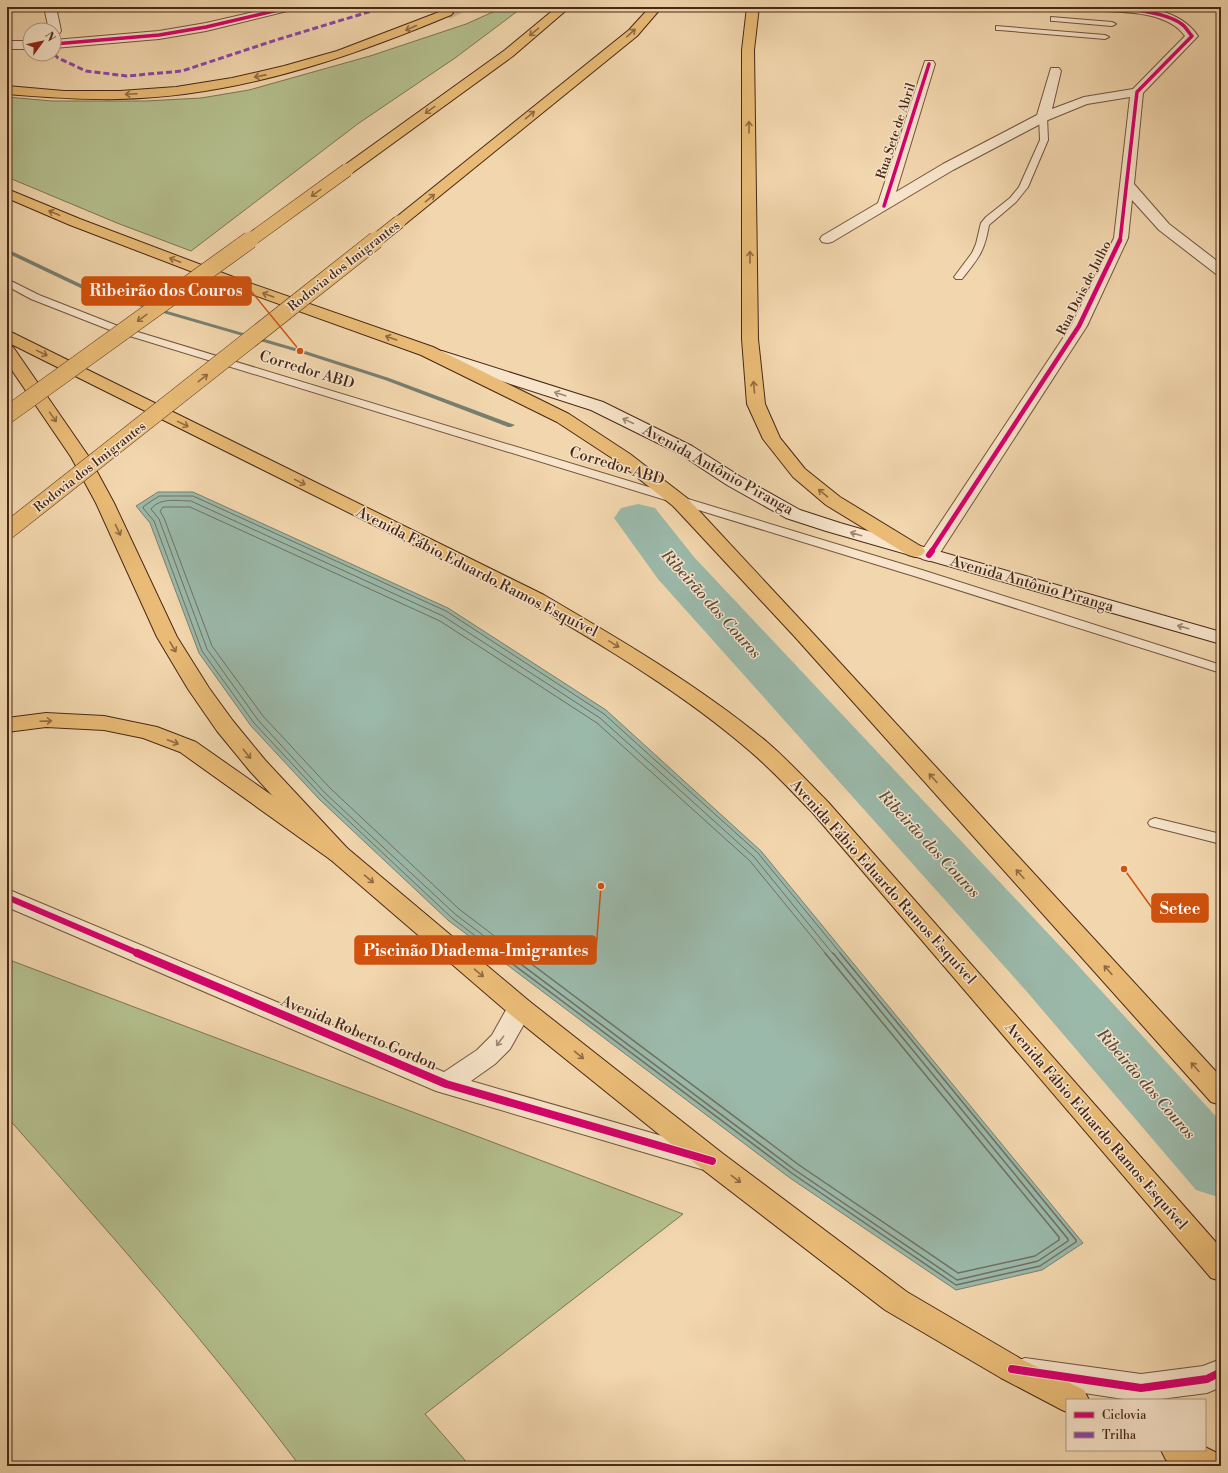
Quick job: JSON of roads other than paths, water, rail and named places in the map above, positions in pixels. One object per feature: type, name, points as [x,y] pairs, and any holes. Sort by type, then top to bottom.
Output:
[{"type":"highway","points":[[7,415],[510,53],[564,7]]},
{"type":"highway","name":"Rodovia dos Imigrantes","points":[[7,531],[121,443],[400,222],[632,33],[656,7]]},
{"type":"highway","points":[[753,7],[748,50],[750,332],[756,404],[772,439],[799,473],[832,501],[922,553]]},
{"type":"highway","points":[[7,90],[86,96],[166,92],[268,75],[346,53],[447,13]]},
{"type":"highway","points":[[298,66],[382,26]]},
{"type":"highway","points":[[7,193],[75,222],[223,279],[427,351],[563,418],[624,458],[680,502],[802,633],[1221,1096]]},
{"type":"highway","name":"Avenida Fábio Eduardo Ramos Esquível","points":[[7,336],[537,599],[616,645],[694,696],[760,748],[820,807],[1221,1269]]},
{"type":"highway","points":[[7,350],[80,457],[105,503],[168,637],[199,689],[225,726],[257,765],[339,854]]},
{"type":"highway","points":[[7,724],[46,720],[104,723],[149,732],[188,747],[218,766],[339,854],[520,1008],[712,1161],[896,1301],[1012,1369],[1072,1399]]},
{"type":"highway","points":[[1179,1451],[1212,1466]]},
{"type":"street","points":[[50,7],[53,22]]},
{"type":"street","points":[[62,43],[160,35],[206,27],[291,7]]},
{"type":"street","points":[[827,239],[948,168],[1043,117],[1084,101],[1137,92],[1192,36],[1183,25],[1161,16],[1126,9],[1104,7]]},
{"type":"street","points":[[7,45],[22,45]]},
{"type":"street","name":"Rua Sete de Abril","points":[[884,206],[929,64]]},
{"type":"street","points":[[1043,117],[1055,71]]},
{"type":"street","name":"Rua Dois de Julho","points":[[922,553],[1079,326],[1121,238],[1128,186],[1137,92]]},
{"type":"street","points":[[1128,186],[1164,227],[1221,271]]},
{"type":"street","name":"Avenida Antônio Piranga","points":[[427,351],[597,406],[686,450],[734,481],[793,514],[922,553],[1221,638]]},
{"type":"street","name":"Avenida Roberto Gordon","points":[[7,897],[446,1084],[712,1161]]},
{"type":"street","name":"Avenida Roberto Gordon","points":[[446,1084],[486,1057],[501,1042],[520,1008]]},
{"type":"street","points":[[1012,1369],[1141,1388],[1207,1379],[1221,1372]]},
{"type":"lane","points":[[1052,32],[1055,16],[1112,24]]},
{"type":"lane","points":[[999,28],[1105,37]]},
{"type":"lane","points":[[959,276],[977,254],[981,244],[984,225],[988,219],[1013,200],[1023,187],[1044,140],[1043,117]]},
{"type":"lane","name":"Corredor ABD","points":[[7,282],[35,296],[114,328],[926,576],[1221,669]]},
{"type":"lane","points":[[1155,823],[1221,839]]},
{"type":"water","points":[[158,492],[193,492],[448,608],[606,710],[761,851],[1083,1243],[1042,1270],[956,1290],[790,1178],[449,921],[319,799],[251,726],[199,653],[150,523],[136,506]]},
{"type":"waterway","name":"Ribeirão dos Couros","points":[[7,251],[89,290],[300,351],[387,379],[511,425]]},
{"type":"waterway","name":"Ribeirão dos Couros","points":[[638,518],[676,568],[1051,977],[1221,1170]]},
{"type":"tunnel","points":[[447,13],[459,7]]},
{"type":"place","name":"Ribeirão dos Couros","points":[[300,351]]},
{"type":"place","name":"Setee","points":[[1124,869]]},
{"type":"place","name":"Piscinão Diadema-Imigrantes","points":[[601,886]]}]
